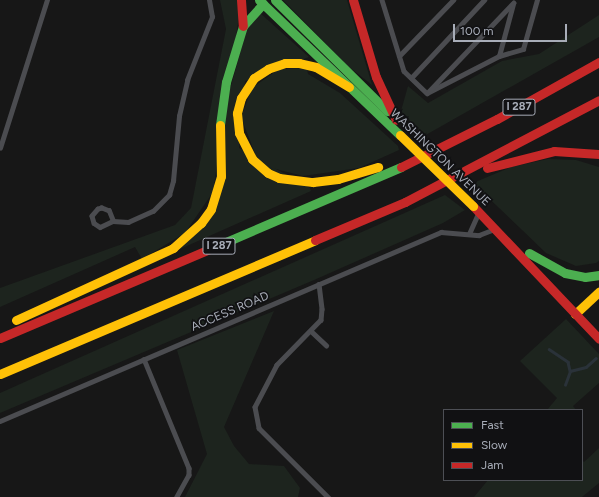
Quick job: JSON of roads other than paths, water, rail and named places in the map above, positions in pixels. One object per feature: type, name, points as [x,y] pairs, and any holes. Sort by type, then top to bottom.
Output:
[{"type":"main road","points":[[0,327],[173,248],[201,223],[211,209],[221,176],[222,101],[243,26],[241,0]]},
{"type":"main road","name":"WASHINGTON AVENUE","points":[[275,0],[396,120],[404,132]]},
{"type":"main road","points":[[353,0],[376,77],[396,120]]},
{"type":"main road","points":[[243,26],[263,1]]},
{"type":"main road","name":"WASHINGTON AVENUE","points":[[263,1],[349,87],[404,132],[477,206],[528,253],[578,311],[599,339]]},
{"type":"main road","name":"I 287","points":[[0,338],[261,228],[437,150],[599,62]]},
{"type":"main road","points":[[349,87],[316,67],[299,63],[276,65],[260,73],[245,90],[237,114],[239,133],[252,159],[268,173],[279,178],[313,182],[338,179],[372,170],[406,155],[437,150]]},
{"type":"main road","name":"I 287","points":[[0,374],[341,231],[467,171],[599,100]]},
{"type":"main road","points":[[467,171],[554,151],[583,151],[599,154]]},
{"type":"main road","name":"WASHINGTON AVENUE","points":[[477,206],[496,229],[578,311],[599,326]]},
{"type":"main road","points":[[528,253],[565,273],[585,277],[599,275]]},
{"type":"main road","points":[[578,311],[599,292]]},
{"type":"lane","points":[[0,148],[47,0]]},
{"type":"lane","points":[[113,221],[109,211],[102,208],[98,209],[92,216],[94,223],[100,227],[113,221],[128,222],[141,217],[162,204],[169,195],[173,181],[179,116],[187,80],[212,17],[209,0]]},
{"type":"lane","points":[[382,0],[404,71],[427,93]]},
{"type":"lane","points":[[399,56],[453,0]]},
{"type":"lane","points":[[411,78],[484,0]]},
{"type":"lane","points":[[427,93],[499,56],[523,48],[537,0]]},
{"type":"lane","points":[[427,93],[514,1]]},
{"type":"lane","points":[[499,56],[514,1]]},
{"type":"lane","points":[[469,234],[477,206]]},
{"type":"lane","name":"ACCESS ROAD","points":[[0,421],[441,232],[479,235],[496,229]]},
{"type":"lane","points":[[319,284],[322,315],[311,331],[276,365],[255,407],[256,420],[259,428],[328,497]]},
{"type":"lane","points":[[311,331],[326,345]]},
{"type":"lane","points":[[144,359],[189,468],[189,475],[177,497]]},
{"type":"waterway","points":[[549,349],[568,362],[570,371]]},
{"type":"waterway","points":[[565,385],[570,371],[586,367],[596,358]]}]
